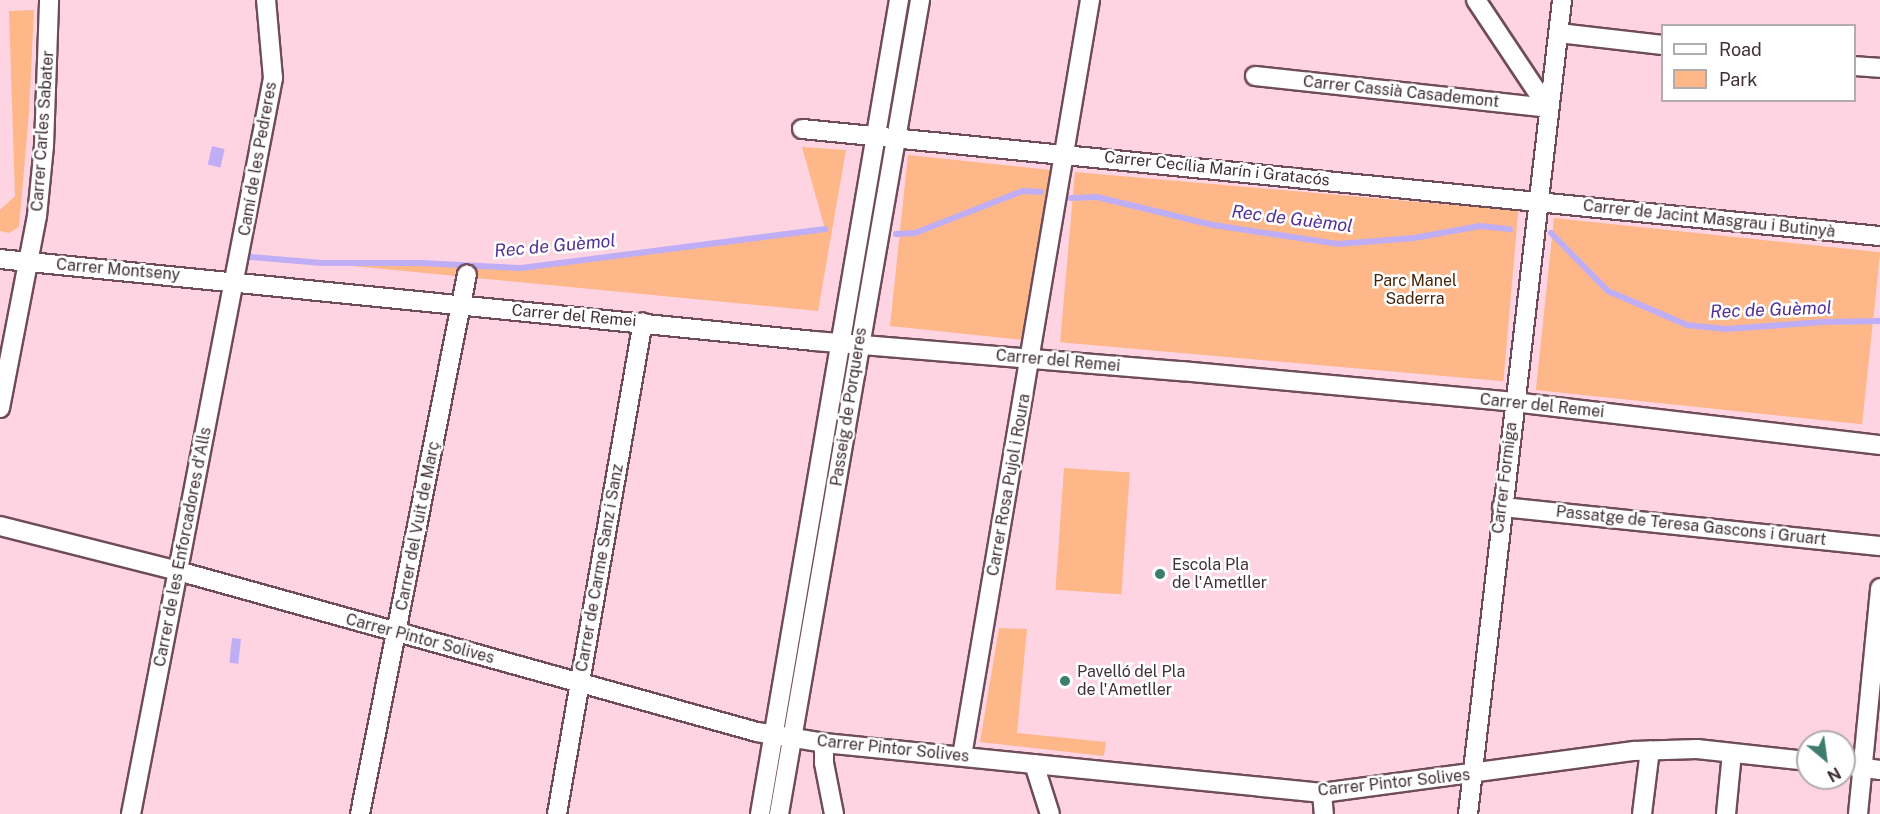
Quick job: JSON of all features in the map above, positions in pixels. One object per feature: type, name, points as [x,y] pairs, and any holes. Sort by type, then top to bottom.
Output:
[{"type":"street","name":"Carrer Carles Sabater","points":[[0,408],[37,216],[44,146],[49,0]]},
{"type":"street","name":"Camí de les Pedreres","points":[[236,281],[273,78],[266,0]]},
{"type":"street","name":"Passeig de Porqueres","points":[[779,814],[783,737],[840,342],[899,0]]},
{"type":"street","name":"Passeig de Porqueres","points":[[760,814],[783,737],[861,343],[920,0]]},
{"type":"street","name":"Carrer Rosa Pujol i Roura","points":[[962,756],[1090,0]]},
{"type":"street","points":[[1476,0],[1548,108]]},
{"type":"street","name":"Carrer Formiga","points":[[1468,814],[1562,0]]},
{"type":"street","points":[[1559,33],[1661,45]]},
{"type":"street","points":[[1856,66],[1880,68]]},
{"type":"street","name":"Carrer Cassià Casademont","points":[[1254,75],[1548,108]]},
{"type":"street","name":"Carrer Cecília Marín i Gratacós","points":[[802,129],[896,136],[1537,202]]},
{"type":"street","name":"Carrer de Jacint Masgrau i Butinyà","points":[[1537,202],[1880,236]]},
{"type":"street","name":"Carrer Montseny","points":[[0,259],[236,281]]},
{"type":"street","name":"Carrer del Vuit de Març","points":[[360,814],[398,633],[467,274]]},
{"type":"street","name":"Carrer del Remei","points":[[236,281],[460,307],[1514,402],[1880,445]]},
{"type":"street","name":"Carrer de les Enforcadores d'Alls","points":[[131,814],[236,281]]},
{"type":"street","name":"Carrer de Carme Sanz i Sanz","points":[[557,814],[643,322]]},
{"type":"street","name":"Passatge de Teresa Gascons i Gruart","points":[[1502,507],[1880,546]]},
{"type":"street","name":"Carrer Pintor Solives","points":[[0,526],[178,572],[783,737],[824,743],[1322,793],[1650,750],[1697,749],[1796,760]]},
{"type":"street","points":[[1858,814],[1872,769],[1880,590]]},
{"type":"street","points":[[824,743],[824,763],[834,814]]},
{"type":"street","points":[[1642,814],[1650,750]]},
{"type":"street","points":[[1726,814],[1732,753]]},
{"type":"street","points":[[1034,764],[1050,814]]},
{"type":"street","points":[[1856,767],[1872,769]]},
{"type":"street","points":[[1322,793],[1324,814]]},
{"type":"green space","points":[[34,10],[29,113],[19,227],[9,233],[0,231],[0,210],[15,196],[9,11]]},
{"type":"green space","points":[[802,147],[846,150],[818,311],[322,263],[421,263],[521,268],[825,229]]},
{"type":"green space","points":[[908,155],[1050,170],[1032,341],[890,326]]},
{"type":"green space","name":"Parc Manel Saderra","points":[[1075,172],[1518,211],[1503,381],[1060,342]]},
{"type":"green space","points":[[1554,218],[1880,252],[1862,424],[1536,390]]},
{"type":"green space","points":[[1064,468],[1130,473],[1121,594],[1055,590]]},
{"type":"green space","points":[[999,628],[1027,629],[1017,733],[1106,742],[1104,756],[980,742]]},
{"type":"shaded area","points":[[212,146],[225,149],[220,167],[208,165]]},
{"type":"shaded area","points":[[232,638],[241,639],[238,664],[229,663]]},
{"type":"waterway","name":"Rec de Guèmol","points":[[896,234],[915,233],[1023,191],[1041,192]]},
{"type":"waterway","name":"Rec de Guèmol","points":[[1071,198],[1097,197],[1213,225],[1338,244],[1414,238],[1480,226],[1510,229]]},
{"type":"waterway","name":"Rec de Guèmol","points":[[250,257],[322,263],[421,263],[521,268],[826,229]]},
{"type":"waterway","name":"Rec de Guèmol","points":[[1551,233],[1608,291],[1687,325],[1726,329],[1823,322],[1880,321]]},
{"type":"place","name":"Escola Pla de l'Ametller","points":[[1160,574]]},
{"type":"place","name":"Pavelló del Pla de l'Ametller","points":[[1065,681]]}]
